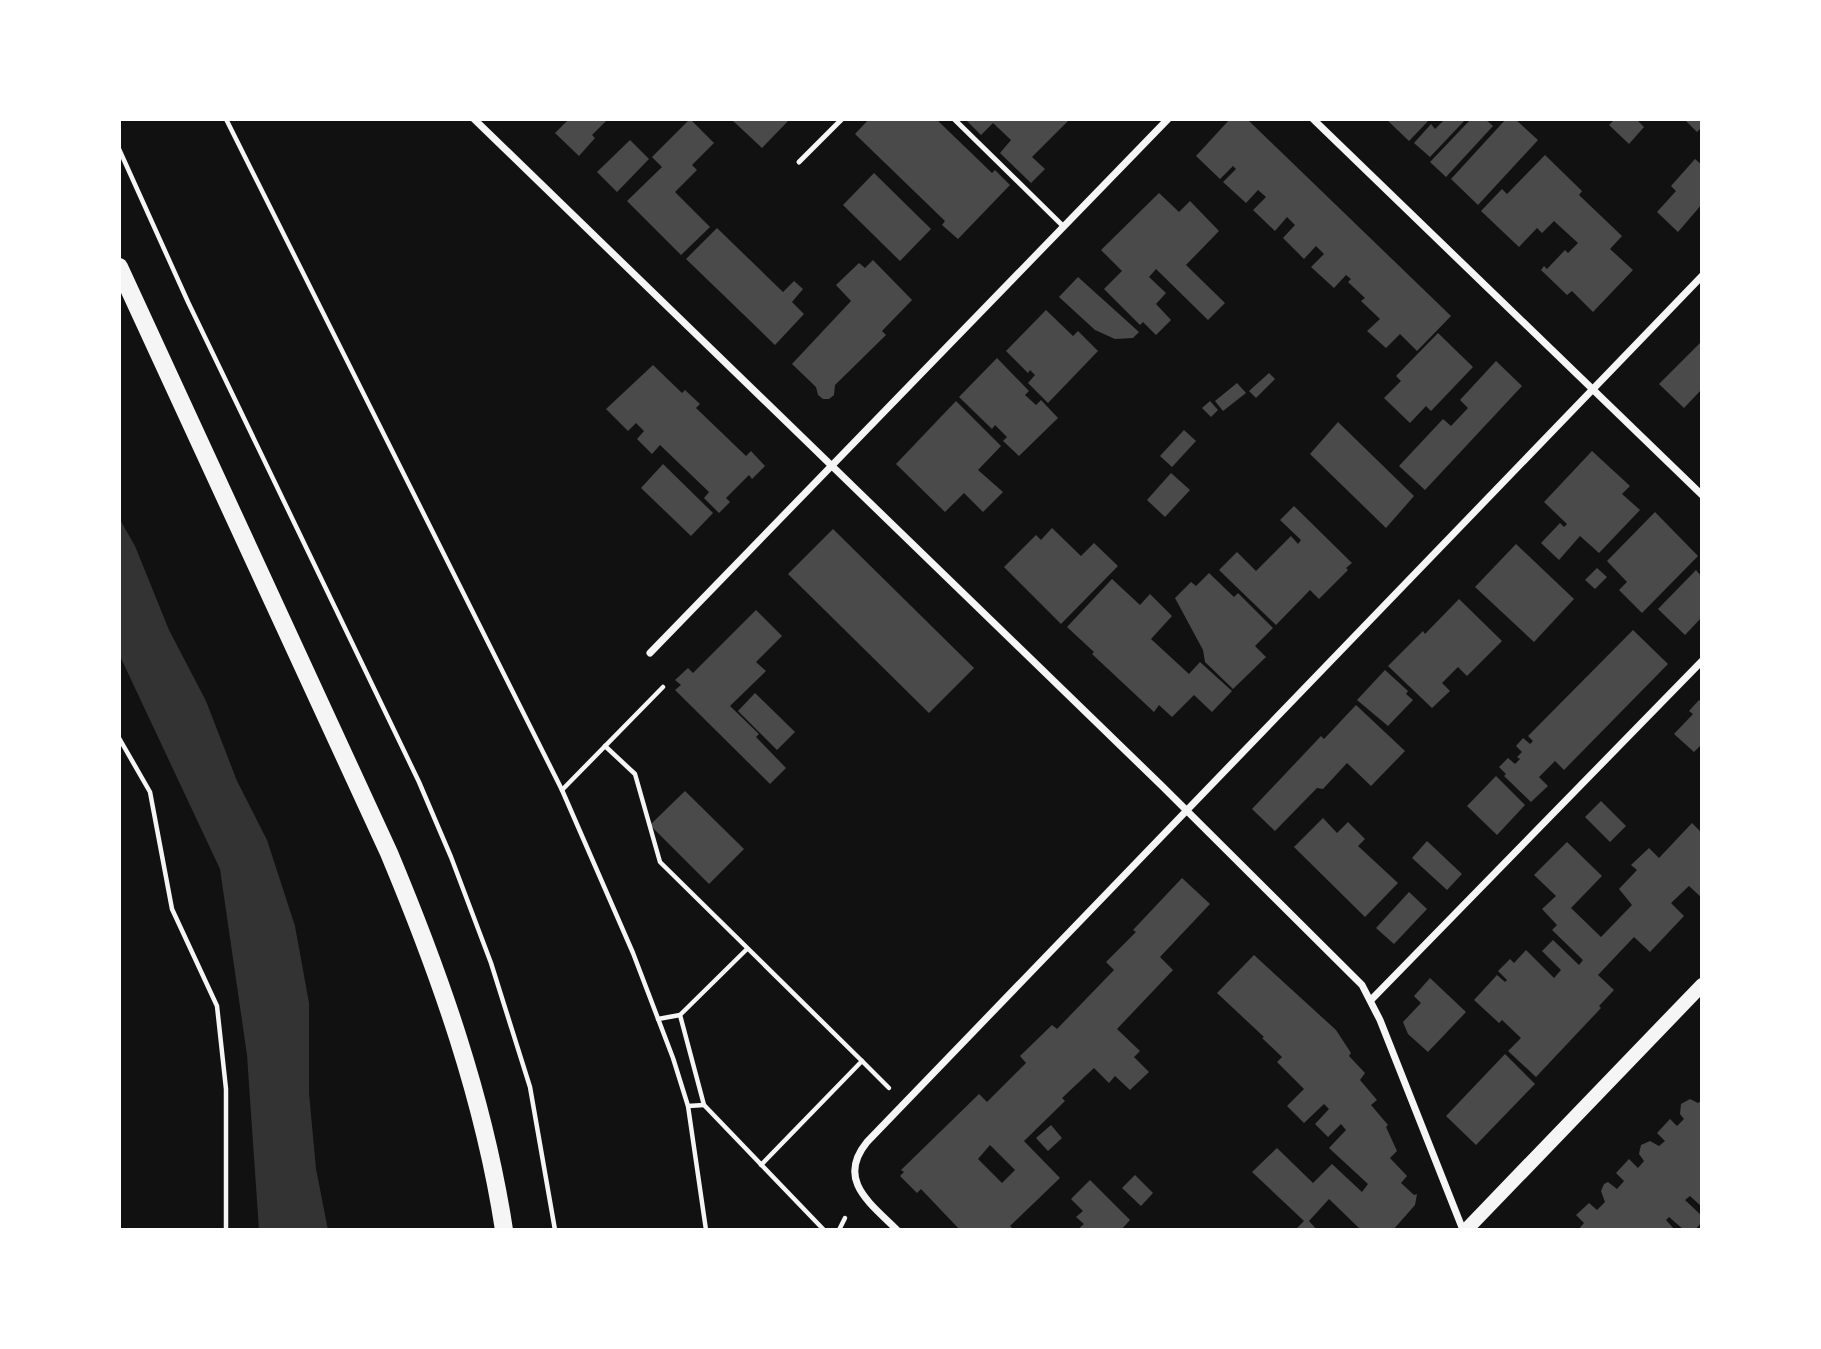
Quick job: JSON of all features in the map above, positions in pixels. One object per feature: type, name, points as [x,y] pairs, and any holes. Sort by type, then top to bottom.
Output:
[{"type":"main road","points":[[119,267],[383,840],[419,926],[462,1047],[497,1182],[504,1230]]},
{"type":"main road","points":[[1464,1230],[1702,985]]},
{"type":"street","points":[[650,653],[1168,119]]},
{"type":"street","points":[[1313,119],[1702,495]]},
{"type":"street","points":[[476,120],[1188,811],[1362,985],[1371,1000],[1464,1230]]},
{"type":"street","points":[[897,1230],[865,1198],[856,1184],[854,1162],[860,1151],[1702,276]]},
{"type":"street","points":[[1371,1000],[1702,661]]},
{"type":"lane","points":[[799,162],[842,119]]},
{"type":"lane","points":[[954,119],[1063,226]]},
{"type":"path","points":[[226,119],[562,790],[633,953],[673,1058],[688,1106],[706,1230]]},
{"type":"path","points":[[119,149],[188,302],[419,782],[451,857],[491,963],[530,1087],[555,1230]]},
{"type":"path","points":[[562,790],[663,687]]},
{"type":"path","points":[[119,738],[150,792],[172,909],[216,1006],[226,1089],[226,1230]]},
{"type":"path","points":[[605,746],[635,774],[660,862],[905,1103]]},
{"type":"path","points":[[658,1019],[680,1015],[747,949]]},
{"type":"path","points":[[680,1015],[704,1105],[824,1230]]},
{"type":"path","points":[[761,1165],[862,1061]]},
{"type":"path","points":[[688,1106],[704,1105]]},
{"type":"path","points":[[839,1230],[845,1218]]},
{"type":"shaded area","points":[[119,518],[135,546],[169,630],[206,701],[237,781],[267,840],[295,926],[309,1003],[309,1093],[316,1169],[328,1230],[259,1230],[247,1055],[220,869],[119,654]]},
{"type":"building","points":[[569,119],[608,119],[592,135],[595,138],[579,156],[555,133]]},
{"type":"building","points":[[690,119],[714,143],[692,165],[697,170],[675,192],[710,227],[681,255],[627,201],[662,167],[652,157]]},
{"type":"building","points":[[731,119],[790,119],[762,148]]},
{"type":"building","points":[[869,119],[936,119],[992,173],[995,170],[1010,185],[958,239],[942,225],[945,221],[855,134]]},
{"type":"building","points":[[965,119],[1070,119],[1032,157],[1045,169],[1031,183],[1000,153],[1011,140],[993,123],[981,135]]},
{"type":"building","points":[[1230,119],[1247,119],[1451,316],[1417,351],[1400,334],[1386,348],[1367,331],[1380,319],[1361,301],[1365,298],[1348,282],[1351,279],[1346,275],[1334,288],[1311,267],[1324,254],[1316,246],[1304,259],[1283,238],[1295,225],[1287,217],[1275,231],[1253,210],[1266,197],[1258,190],[1246,203],[1223,182],[1236,169],[1233,166],[1220,179],[1196,156]]},
{"type":"building","points":[[1386,119],[1430,119],[1409,141]]},
{"type":"building","points":[[1445,119],[1466,119],[1430,157],[1414,143],[1431,124],[1435,129]]},
{"type":"building","points":[[1471,119],[1485,119],[1493,126],[1446,177],[1430,162]]},
{"type":"building","points":[[1506,119],[1515,119],[1538,140],[1478,205],[1451,179]]},
{"type":"building","points":[[1615,119],[1636,119],[1644,127],[1629,144],[1609,125]]},
{"type":"building","points":[[1684,119],[1702,119],[1702,127],[1697,132]]},
{"type":"building","points":[[630,140],[649,159],[617,192],[597,172]]},
{"type":"building","points":[[1545,155],[1582,191],[1579,195],[1622,236],[1610,249],[1633,270],[1593,312],[1572,291],[1567,295],[1541,270],[1544,266],[1547,269],[1565,250],[1568,253],[1578,243],[1554,221],[1542,233],[1537,228],[1519,247],[1481,211],[1502,189],[1507,194]]},
{"type":"building","points":[[1695,159],[1702,165],[1702,204],[1678,232],[1657,212],[1676,191],[1671,186]]},
{"type":"building","points":[[874,173],[931,229],[900,261],[843,205]]},
{"type":"building","points":[[1159,193],[1179,212],[1190,201],[1219,231],[1186,265],[1225,303],[1208,320],[1156,269],[1149,277],[1166,293],[1156,304],[1171,320],[1156,335],[1143,322],[1140,325],[1104,289],[1122,271],[1101,250]]},
{"type":"building","points":[[717,228],[783,292],[794,281],[803,289],[792,302],[804,314],[775,345],[686,259]]},
{"type":"building","points":[[873,260],[912,300],[882,331],[886,335],[835,385],[834,395],[823,399],[818,395],[816,387],[792,364],[851,301],[836,285],[859,263],[865,268]]},
{"type":"building","points":[[1078,277],[1139,332],[1133,338],[1115,339],[1095,330],[1059,297]]},
{"type":"building","points":[[1046,310],[1073,336],[1078,331],[1098,351],[1048,403],[1028,383],[1035,375],[1030,370],[1028,373],[1006,351]]},
{"type":"building","points":[[1438,333],[1473,367],[1431,411],[1426,406],[1410,423],[1384,398],[1401,381],[1396,376]]},
{"type":"building","points":[[1702,341],[1702,389],[1684,408],[1659,384]]},
{"type":"building","points":[[997,358],[1029,391],[1025,395],[1036,405],[1041,400],[1058,418],[1019,456],[1003,441],[1007,437],[995,425],[992,429],[959,397]]},
{"type":"building","points":[[1496,361],[1522,386],[1425,490],[1399,466],[1443,419],[1451,426],[1468,408],[1460,400]]},
{"type":"building","points":[[653,365],[682,393],[685,390],[700,404],[696,408],[746,456],[751,451],[765,466],[752,479],[749,475],[726,498],[730,502],[719,513],[704,498],[709,492],[660,445],[652,454],[637,439],[644,431],[636,423],[628,431],[606,409]]},
{"type":"building","points":[[1269,373],[1275,379],[1256,398],[1249,391]]},
{"type":"building","points":[[1237,383],[1246,393],[1223,411],[1215,401]]},
{"type":"building","points":[[956,401],[1001,446],[978,470],[1003,492],[983,512],[964,493],[945,512],[896,464]]},
{"type":"building","points":[[1210,401],[1218,410],[1211,417],[1202,408]]},
{"type":"building","points":[[1338,422],[1414,496],[1386,528],[1310,454]]},
{"type":"building","points":[[1184,430],[1196,441],[1172,467],[1160,456]]},
{"type":"building","points":[[1592,451],[1630,486],[1622,494],[1640,510],[1599,553],[1580,536],[1559,560],[1541,543],[1560,523],[1564,527],[1567,524],[1544,502]]},
{"type":"building","points":[[663,464],[713,513],[691,536],[641,488]]},
{"type":"building","points":[[1171,473],[1190,490],[1165,517],[1147,500]]},
{"type":"building","points":[[1294,506],[1352,563],[1319,599],[1310,590],[1276,625],[1219,570],[1237,552],[1256,571],[1291,536],[1298,544],[1301,540],[1280,520]]},
{"type":"building","points":[[1655,512],[1698,556],[1642,613],[1619,590],[1627,582],[1607,561]]},
{"type":"building","points":[[1052,528],[1081,556],[1094,543],[1118,566],[1061,624],[1004,567],[1036,535],[1041,540]]},
{"type":"building","points":[[833,529],[974,668],[929,713],[788,574]]},
{"type":"building","points":[[1516,544],[1574,599],[1534,642],[1475,587]]},
{"type":"building","points":[[1597,568],[1607,577],[1595,589],[1585,580]]},
{"type":"building","points":[[1696,570],[1702,577],[1702,617],[1685,635],[1658,609]]},
{"type":"building","points":[[1209,573],[1234,597],[1238,593],[1273,628],[1255,646],[1266,657],[1233,689],[1205,662],[1203,650],[1175,598],[1191,582],[1196,586]]},
{"type":"building","points":[[1112,579],[1140,605],[1150,594],[1172,616],[1151,639],[1189,674],[1200,662],[1232,691],[1212,712],[1194,695],[1172,717],[1159,705],[1154,712],[1067,627]]},
{"type":"building","points":[[1459,599],[1502,641],[1467,676],[1458,667],[1442,683],[1450,691],[1432,708],[1388,666],[1423,631],[1425,634]]},
{"type":"building","points":[[756,610],[782,636],[756,662],[766,671],[730,706],[759,734],[756,737],[786,768],[770,784],[675,690],[681,685],[675,680],[688,668],[693,673]]},
{"type":"building","points":[[1633,630],[1668,664],[1564,770],[1555,761],[1539,777],[1548,786],[1531,802],[1504,776],[1506,774],[1499,767],[1508,758],[1515,764],[1520,759],[1517,757],[1522,752],[1516,746],[1523,738],[1530,744],[1533,741],[1528,736]]},
{"type":"building","points":[[1385,670],[1408,691],[1406,694],[1413,700],[1388,726],[1357,700]]},
{"type":"building","points":[[755,693],[795,732],[777,750],[738,711]]},
{"type":"building","points":[[1699,700],[1702,702],[1702,744],[1694,752],[1674,734],[1693,714],[1689,711]]},
{"type":"building","points":[[1356,705],[1405,751],[1371,786],[1347,763],[1323,789],[1317,788],[1275,831],[1252,809],[1321,736],[1324,739]]},
{"type":"building","points":[[1496,776],[1525,805],[1497,835],[1467,806]]},
{"type":"building","points":[[685,791],[744,849],[709,884],[650,825]]},
{"type":"building","points":[[1601,801],[1626,826],[1610,842],[1585,817]]},
{"type":"building","points":[[1323,818],[1337,833],[1348,822],[1365,839],[1358,846],[1398,883],[1365,917],[1294,847]]},
{"type":"building","points":[[1692,823],[1702,833],[1702,898],[1689,886],[1671,903],[1684,916],[1650,952],[1634,937],[1598,975],[1614,990],[1599,1006],[1601,1008],[1536,1077],[1508,1051],[1521,1038],[1502,1020],[1499,1023],[1474,1000],[1497,975],[1505,982],[1507,980],[1498,971],[1510,959],[1514,963],[1526,950],[1554,978],[1561,970],[1542,951],[1553,940],[1579,965],[1583,960],[1552,930],[1557,925],[1542,909],[1556,896],[1534,875],[1567,842],[1602,876],[1571,908],[1601,937],[1632,905],[1619,889],[1637,870],[1631,865],[1649,848],[1659,858]]},
{"type":"building","points":[[1427,841],[1462,874],[1447,890],[1412,858]]},
{"type":"building","points":[[1182,878],[1210,904],[1160,957],[1173,970],[1117,1029],[1140,1051],[1134,1057],[1149,1072],[1130,1090],[1115,1076],[1109,1083],[1094,1068],[1062,1098],[1065,1101],[1024,1141],[1060,1178],[1010,1226],[1014,1230],[960,1230],[921,1189],[917,1193],[900,1176],[904,1172],[901,1170],[979,1094],[987,1102],[1026,1063],[1020,1056],[1052,1025],[1057,1029],[1114,970],[1106,962],[1136,932],[1133,930]],"holes":[[[990,1145],[1015,1170],[1002,1183],[978,1159]]]},
{"type":"building","points":[[1409,892],[1427,909],[1394,944],[1376,928]]},
{"type":"building","points":[[1254,955],[1336,1030],[1351,1053],[1349,1056],[1365,1073],[1360,1080],[1377,1100],[1371,1105],[1388,1125],[1386,1127],[1397,1151],[1390,1158],[1407,1176],[1401,1183],[1414,1195],[1417,1194],[1415,1205],[1393,1230],[1361,1230],[1329,1199],[1309,1221],[1317,1230],[1295,1230],[1304,1221],[1252,1172],[1277,1148],[1313,1183],[1332,1164],[1362,1192],[1368,1184],[1329,1148],[1346,1130],[1341,1124],[1328,1137],[1315,1124],[1329,1109],[1324,1104],[1304,1123],[1287,1106],[1304,1089],[1277,1062],[1282,1057],[1262,1038],[1264,1037],[1217,993]]},
{"type":"building","points":[[1430,978],[1466,1012],[1428,1052],[1408,1034],[1403,1022],[1421,1003],[1414,996]]},
{"type":"building","points":[[1505,1054],[1535,1084],[1476,1145],[1446,1116]]},
{"type":"building","points":[[1690,1099],[1698,1103],[1702,1100],[1702,1207],[1690,1196],[1685,1200],[1702,1216],[1702,1222],[1695,1230],[1684,1230],[1669,1217],[1666,1220],[1675,1230],[1578,1230],[1584,1223],[1576,1215],[1589,1203],[1597,1210],[1605,1202],[1601,1191],[1604,1184],[1608,1182],[1617,1189],[1624,1181],[1616,1173],[1629,1159],[1638,1168],[1644,1161],[1639,1154],[1641,1145],[1650,1141],[1659,1146],[1665,1141],[1657,1133],[1670,1119],[1677,1126],[1684,1119],[1680,1114],[1681,1104]]},
{"type":"building","points":[[1051,1125],[1062,1138],[1048,1151],[1036,1138]]},
{"type":"building","points":[[1135,1175],[1153,1193],[1141,1206],[1122,1188]]},
{"type":"building","points":[[1090,1180],[1130,1220],[1121,1230],[1077,1230],[1084,1224],[1076,1217],[1083,1211],[1071,1199]]}]
